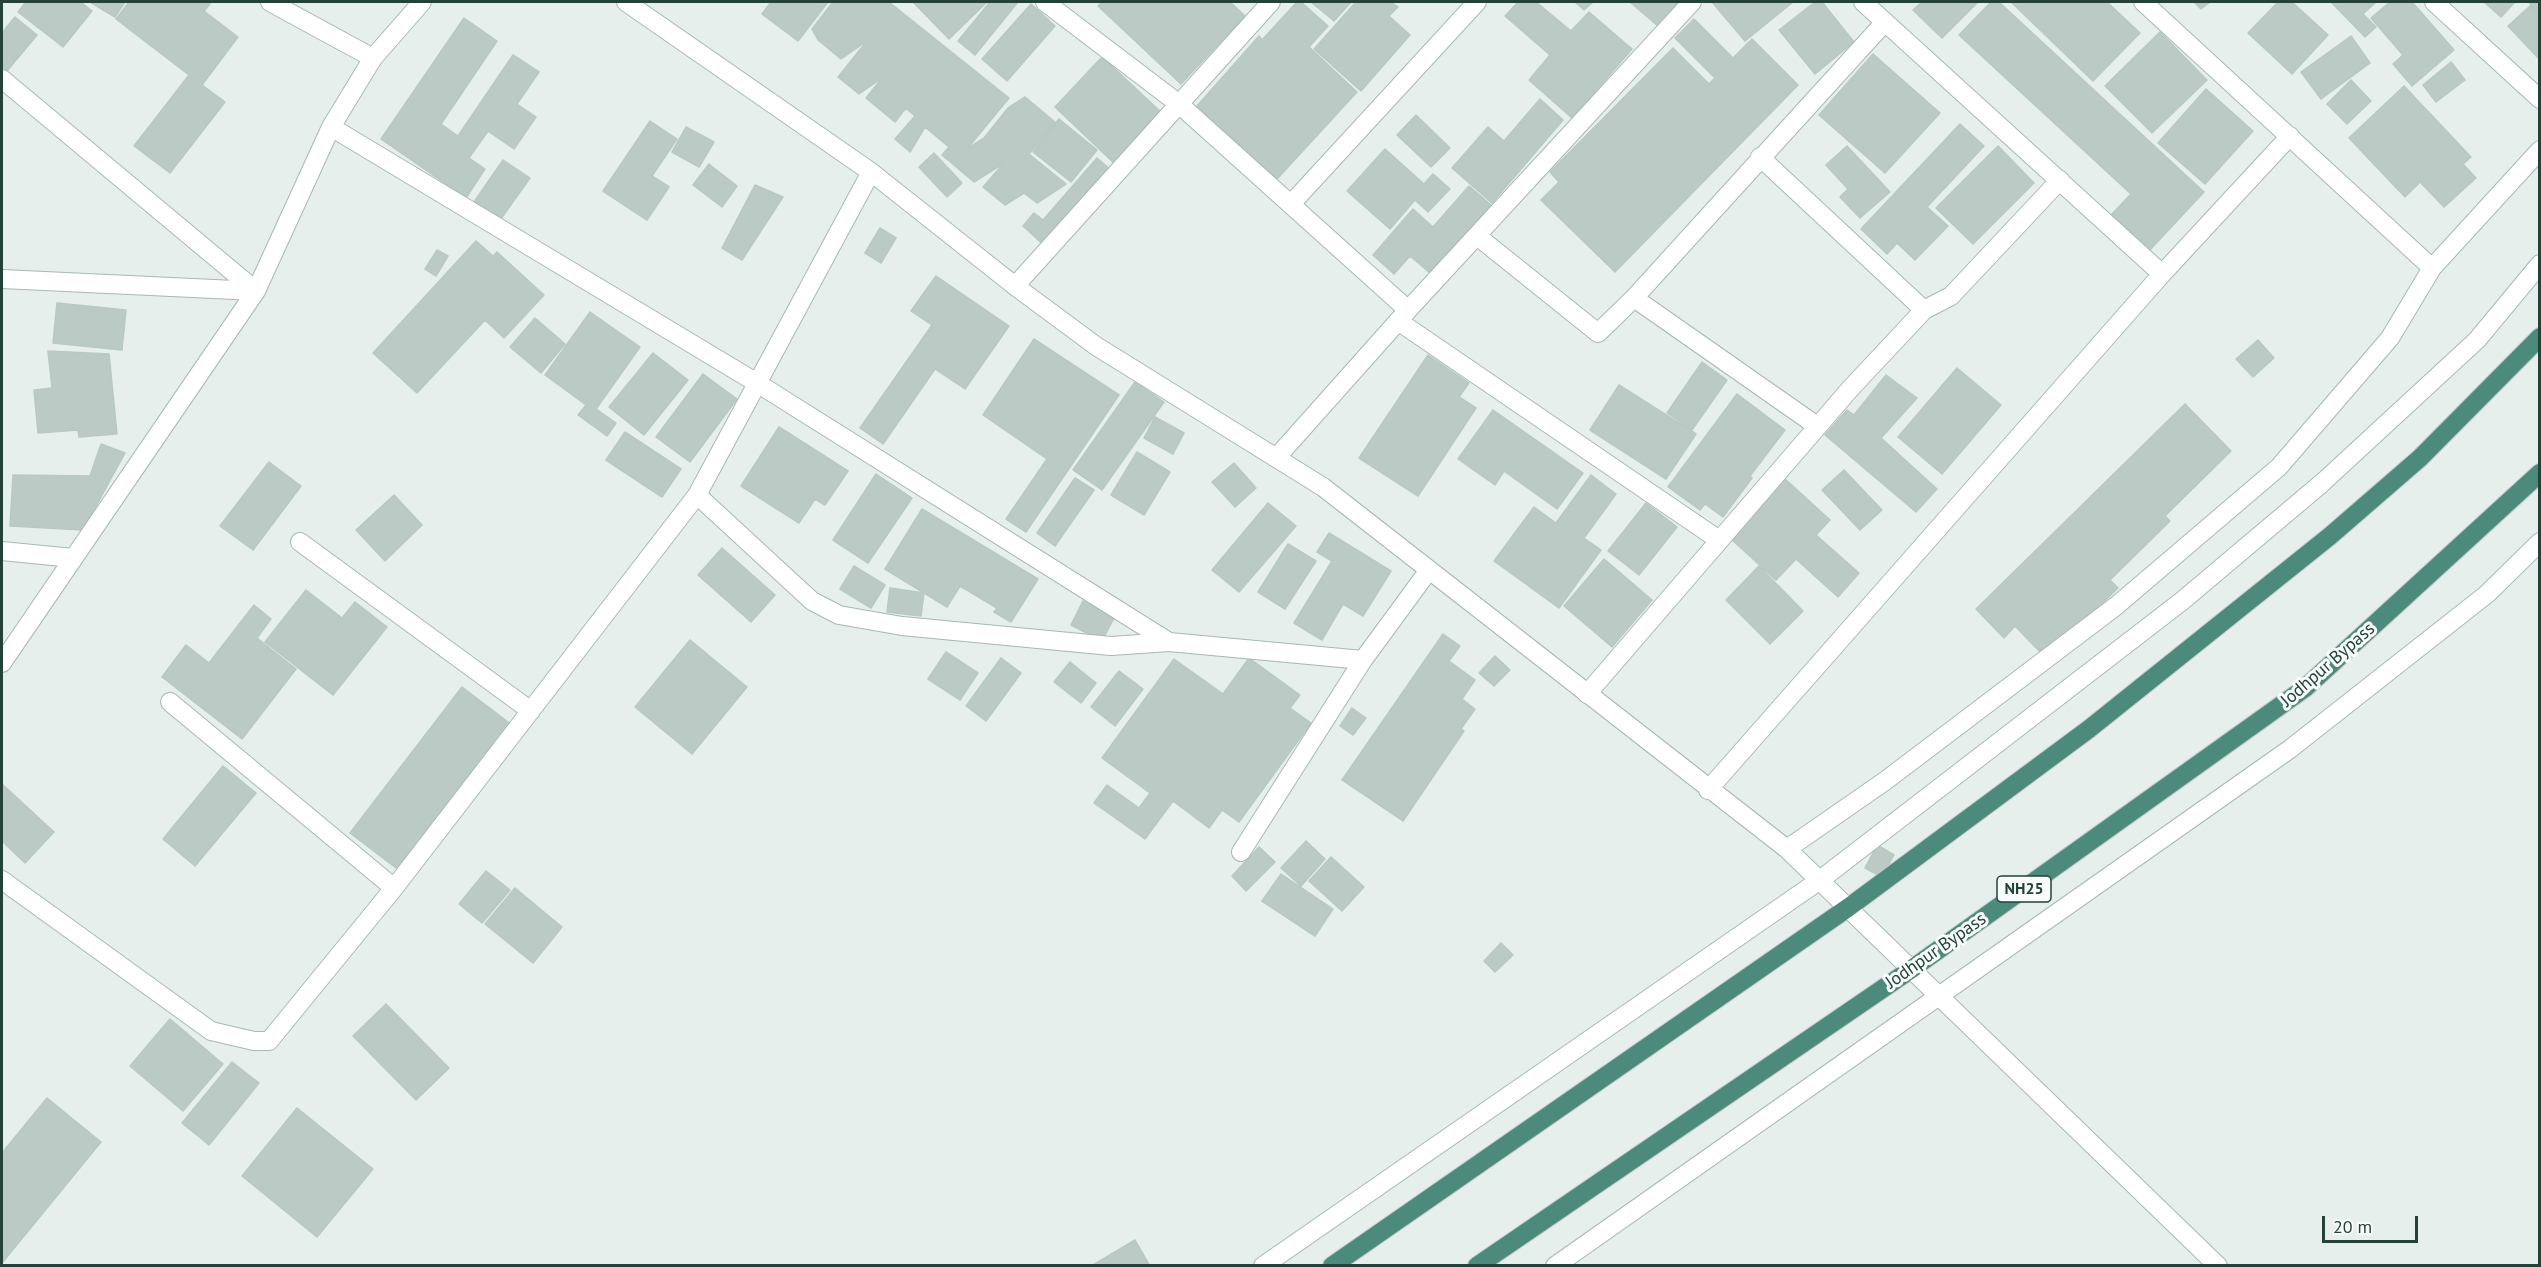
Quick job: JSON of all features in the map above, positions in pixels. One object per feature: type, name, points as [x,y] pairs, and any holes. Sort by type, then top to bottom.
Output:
[{"type":"highway","points":[[1332,1266],[1849,907],[2089,729],[2330,536],[2420,458],[2540,338]]},
{"type":"highway","name":"Jodhpur Bypass","points":[[1477,1266],[1913,968],[2305,688],[2540,473]]},
{"type":"street","points":[[270,2],[373,58]]},
{"type":"street","points":[[2,663],[256,291],[331,127],[373,58],[422,2]]},
{"type":"street","points":[[626,2],[871,172],[1015,286],[1096,346],[1323,487],[1708,790],[1788,849],[2218,1266]]},
{"type":"street","points":[[1015,286],[1271,2]]},
{"type":"street","points":[[1291,204],[1477,2]]},
{"type":"street","points":[[1276,458],[1403,316],[1692,2]]},
{"type":"street","points":[[1863,2],[2162,274]]},
{"type":"street","points":[[2143,2],[2432,268]]},
{"type":"street","points":[[2434,2],[2540,99]]},
{"type":"street","points":[[1053,4],[1179,104],[1291,204],[1403,316],[1719,540]]},
{"type":"street","points":[[1477,236],[1598,333],[1634,298],[1885,22]]},
{"type":"street","points":[[2,79],[256,291]]},
{"type":"street","points":[[331,127],[757,383],[1169,642]]},
{"type":"street","points":[[1708,790],[2162,274],[2290,136]]},
{"type":"street","points":[[1788,849],[1885,781],[2116,606],[2279,467],[2390,338],[2432,268],[2540,150]]},
{"type":"street","points":[[1760,158],[1924,310]]},
{"type":"street","points":[[2,880],[211,1031],[254,1041],[269,1041],[394,888],[697,495],[871,172]]},
{"type":"street","points":[[1587,694],[1817,426],[1924,310],[1951,296],[2060,180]]},
{"type":"street","points":[[1263,1266],[1820,880],[2182,601],[2322,483],[2477,340],[2540,264]]},
{"type":"street","points":[[2,279],[256,291]]},
{"type":"street","points":[[1634,298],[1817,426]]},
{"type":"street","points":[[697,495],[812,601],[839,615],[902,626],[1111,646],[1169,642],[1363,660]]},
{"type":"street","points":[[300,542],[531,711]]},
{"type":"street","points":[[1555,1266],[2290,749],[2487,594],[2540,542]]},
{"type":"street","points":[[2,551],[73,558]]},
{"type":"street","points":[[1241,852],[1363,660],[1429,570]]},
{"type":"street","points":[[170,702],[394,888]]},
{"type":"building","points":[[26,2],[81,2],[92,11],[63,47],[18,12]]},
{"type":"building","points":[[90,2],[125,2],[115,17]]},
{"type":"building","points":[[129,2],[206,2],[210,4],[204,11],[238,37],[202,85],[225,102],[170,173],[134,146],[189,75],[116,19]]},
{"type":"building","points":[[771,2],[828,2],[798,41],[762,14]]},
{"type":"building","points":[[833,2],[889,2],[1009,98],[967,149],[984,138],[1008,108],[1025,97],[1055,122],[1029,154],[1066,184],[1037,203],[1024,193],[1005,205],[983,187],[1004,163],[974,182],[942,155],[949,147],[925,127],[910,152],[895,139],[915,116],[906,108],[895,122],[866,98],[882,78],[859,94],[838,77],[867,41],[841,59],[818,40],[812,29]]},
{"type":"building","points":[[913,2],[987,2],[949,39]]},
{"type":"building","points":[[990,2],[1018,2],[975,55],[958,41]]},
{"type":"building","points":[[1102,2],[1230,2],[1245,16],[1181,84],[1098,6]]},
{"type":"building","points":[[1297,2],[1301,2],[1328,26],[1309,47],[1357,92],[1277,179],[1197,106],[1259,36],[1262,40]]},
{"type":"building","points":[[1311,2],[1351,2],[1334,21]]},
{"type":"building","points":[[1356,2],[1391,2],[1398,7],[1389,16],[1410,35],[1361,91],[1314,49]]},
{"type":"building","points":[[1518,2],[1536,2],[1571,31],[1589,12],[1632,49],[1572,118],[1529,80],[1550,55],[1505,16]]},
{"type":"building","points":[[1575,2],[1593,2],[1584,10]]},
{"type":"building","points":[[1630,2],[1682,2],[1659,27]]},
{"type":"building","points":[[1712,2],[1793,2],[1745,41]]},
{"type":"building","points":[[1815,2],[1822,2],[1854,42],[1815,74],[1779,30]]},
{"type":"building","points":[[1922,2],[1978,2],[1942,38],[1913,10]]},
{"type":"building","points":[[1991,2],[1999,2],[2204,192],[2148,252],[2110,216],[2131,194],[1959,35]]},
{"type":"building","points":[[2011,2],[2107,2],[2140,33],[2093,81]]},
{"type":"building","points":[[2194,2],[2210,2],[2201,9]]},
{"type":"building","points":[[2278,2],[2292,2],[2328,35],[2292,74],[2248,33]]},
{"type":"building","points":[[2331,2],[2376,2],[2363,14],[2376,27],[2365,37]]},
{"type":"building","points":[[2390,2],[2412,2],[2454,50],[2412,86],[2393,64],[2403,55],[2371,18]]},
{"type":"building","points":[[2484,2],[2515,2],[2501,17]]},
{"type":"building","points":[[2540,2],[2540,14],[2530,4]]},
{"type":"building","points":[[1031,4],[1055,26],[1007,81],[982,59]]},
{"type":"building","points":[[2530,6],[2540,16],[2540,60],[2508,26]]},
{"type":"building","points":[[15,17],[37,35],[7,71],[2,67],[2,33]]},
{"type":"building","points":[[464,18],[497,41],[441,124],[458,136],[513,55],[539,72],[517,104],[536,117],[514,149],[488,131],[469,158],[485,169],[466,198],[381,139]]},
{"type":"building","points":[[1694,19],[1733,58],[1752,39],[1798,85],[1615,272],[1541,200],[1559,182],[1550,172],[1673,48],[1709,84],[1715,78],[1675,38]]},
{"type":"building","points":[[2160,32],[2207,80],[2152,133],[2105,86]]},
{"type":"building","points":[[2351,36],[2370,63],[2321,99],[2301,72]]},
{"type":"building","points":[[1873,54],[1940,113],[1885,173],[1819,115]]},
{"type":"building","points":[[1102,57],[1163,114],[1116,165],[1055,107]]},
{"type":"building","points":[[2451,62],[2465,80],[2436,102],[2423,85]]},
{"type":"building","points":[[2351,80],[2371,101],[2347,124],[2327,104]]},
{"type":"building","points":[[2404,86],[2471,157],[2463,164],[2476,178],[2444,207],[2420,182],[2405,197],[2349,138]]},
{"type":"building","points":[[2206,89],[2253,131],[2205,184],[2158,143]]},
{"type":"building","points":[[1540,99],[1563,120],[1492,203],[1452,168],[1488,127],[1504,141]]},
{"type":"building","points":[[1416,115],[1450,148],[1431,167],[1397,135]]},
{"type":"building","points":[[1059,119],[1097,150],[1071,182],[1033,152]]},
{"type":"building","points":[[650,121],[677,139],[652,176],[669,187],[647,220],[603,191]]},
{"type":"building","points":[[1960,124],[1984,146],[1927,207],[1948,226],[1915,260],[1897,243],[1887,254],[1861,229]]},
{"type":"building","points":[[686,127],[714,142],[699,167],[672,152]]},
{"type":"building","points":[[1847,146],[1890,192],[1860,218],[1840,197],[1848,189],[1826,165]]},
{"type":"building","points":[[1998,146],[2034,183],[1973,244],[1936,208]]},
{"type":"building","points":[[1385,149],[1424,184],[1433,174],[1450,189],[1428,212],[1415,200],[1390,229],[1347,191]]},
{"type":"building","points":[[934,153],[962,183],[947,197],[919,167]]},
{"type":"building","points":[[1097,158],[1112,171],[1046,247],[1023,226],[1034,213],[1043,220]]},
{"type":"building","points":[[503,160],[530,178],[500,220],[474,202]]},
{"type":"building","points":[[709,164],[737,186],[722,207],[693,185]]},
{"type":"building","points":[[755,185],[783,197],[742,260],[722,248]]},
{"type":"building","points":[[1469,186],[1491,205],[1430,273],[1410,256],[1394,274],[1373,255],[1413,209],[1433,227]]},
{"type":"building","points":[[880,228],[896,238],[881,263],[865,253]]},
{"type":"building","points":[[476,241],[493,256],[497,252],[544,295],[504,338],[485,320],[417,393],[373,353]]},
{"type":"building","points":[[437,250],[448,256],[436,276],[425,269]]},
{"type":"building","points":[[936,276],[1009,326],[965,389],[935,369],[883,444],[860,428],[932,325],[911,311]]},
{"type":"building","points":[[57,303],[126,310],[122,350],[53,343]]},
{"type":"building","points":[[590,312],[640,347],[596,409],[616,423],[607,436],[578,415],[586,405],[545,375]]},
{"type":"building","points":[[535,318],[565,344],[541,373],[510,347]]},
{"type":"building","points":[[1034,339],[1119,395],[1026,532],[1006,519],[1047,459],[983,415]]},
{"type":"building","points":[[2258,340],[2274,358],[2253,377],[2236,359]]},
{"type":"building","points":[[48,351],[109,354],[117,434],[79,437],[78,430],[38,433],[34,390],[52,388]]},
{"type":"building","points":[[653,353],[688,380],[644,435],[609,407]]},
{"type":"building","points":[[1428,355],[1469,383],[1459,397],[1476,408],[1418,496],[1359,458]]},
{"type":"building","points":[[1702,362],[1727,380],[1692,430],[1667,413]]},
{"type":"building","points":[[1957,368],[2001,405],[1942,474],[1898,437]]},
{"type":"building","points":[[703,374],[737,399],[690,462],[656,437]]},
{"type":"building","points":[[1886,375],[1917,398],[1881,438],[1937,489],[1916,512],[1825,435],[1847,410],[1854,415]]},
{"type":"building","points":[[1135,382],[1164,402],[1102,490],[1073,470]]},
{"type":"building","points":[[1619,385],[1696,434],[1666,479],[1590,430]]},
{"type":"building","points":[[1737,394],[1785,430],[1750,476],[1752,478],[1723,517],[1705,504],[1700,510],[1668,487]]},
{"type":"building","points":[[2185,404],[2231,451],[2165,516],[2170,521],[2110,580],[2118,588],[2046,658],[2015,626],[2004,638],[1976,609]]},
{"type":"building","points":[[1493,410],[1583,473],[1557,509],[1504,471],[1495,485],[1458,459]]},
{"type":"building","points":[[1155,417],[1184,433],[1173,454],[1144,438]]},
{"type":"building","points":[[779,427],[848,471],[825,505],[815,499],[799,523],[741,486]]},
{"type":"building","points":[[625,432],[681,469],[662,497],[606,460]]},
{"type":"building","points":[[101,444],[125,453],[83,530],[10,526],[13,475],[90,476]]},
{"type":"building","points":[[1137,452],[1170,472],[1144,515],[1111,495]]},
{"type":"building","points":[[269,462],[301,486],[253,550],[220,526]]},
{"type":"building","points":[[1234,463],[1256,488],[1235,507],[1212,482]]},
{"type":"building","points":[[1844,470],[1882,510],[1860,530],[1822,490]]},
{"type":"building","points":[[876,474],[912,498],[868,563],[833,540]]},
{"type":"building","points":[[1591,475],[1616,494],[1584,538],[1601,550],[1559,608],[1494,561],[1534,507],[1556,523]]},
{"type":"building","points":[[1075,478],[1094,490],[1055,546],[1037,533]]},
{"type":"building","points":[[1784,478],[1830,520],[1816,535],[1859,573],[1838,597],[1796,559],[1776,580],[1730,538]]},
{"type":"building","points":[[394,495],[422,525],[385,561],[356,530]]},
{"type":"building","points":[[1268,503],[1296,526],[1239,592],[1212,570]]},
{"type":"building","points":[[1646,503],[1677,527],[1639,575],[1608,551]]},
{"type":"building","points":[[922,509],[1038,579],[1011,622],[994,612],[997,608],[960,586],[947,607],[885,569]]},
{"type":"building","points":[[1329,533],[1391,571],[1363,616],[1343,604],[1322,640],[1294,623],[1332,561],[1317,552]]},
{"type":"building","points":[[1288,544],[1316,561],[1285,609],[1258,592]]},
{"type":"building","points":[[722,548],[775,595],[751,622],[698,575]]},
{"type":"building","points":[[1604,559],[1652,600],[1612,647],[1564,606]]},
{"type":"building","points":[[854,566],[885,585],[871,608],[840,589]]},
{"type":"building","points":[[1759,566],[1803,611],[1770,644],[1726,600]]},
{"type":"building","points":[[890,588],[924,593],[921,616],[887,612]]},
{"type":"building","points":[[306,590],[342,618],[355,602],[387,627],[333,695],[265,642]]},
{"type":"building","points":[[1083,601],[1114,618],[1102,641],[1071,625]]},
{"type":"building","points":[[254,605],[271,619],[257,638],[296,669],[242,739],[162,677],[186,645],[209,663]]},
{"type":"building","points":[[1443,634],[1460,646],[1449,661],[1475,680],[1462,699],[1475,709],[1461,729],[1464,731],[1403,821],[1342,780]]},
{"type":"building","points":[[690,640],[747,687],[692,754],[635,707]]},
{"type":"building","points":[[946,652],[978,673],[960,700],[928,679]]},
{"type":"building","points":[[1495,656],[1510,670],[1494,686],[1479,673]]},
{"type":"building","points":[[1001,658],[1021,673],[986,721],[966,706]]},
{"type":"building","points":[[1249,658],[1300,695],[1290,708],[1311,723],[1239,822],[1222,810],[1209,828],[1173,801],[1145,839],[1094,803],[1107,785],[1139,808],[1150,793],[1102,758],[1174,659],[1223,694]]},
{"type":"building","points":[[1070,662],[1096,683],[1081,703],[1054,682]]},
{"type":"building","points":[[1119,671],[1143,689],[1115,726],[1091,707]]},
{"type":"building","points":[[462,687],[512,725],[400,871],[350,833]]},
{"type":"building","points":[[1352,708],[1366,718],[1353,735],[1340,726]]},
{"type":"building","points":[[223,766],[256,793],[195,866],[163,839]]},
{"type":"building","points":[[2,784],[54,832],[25,863],[2,841]]},
{"type":"building","points":[[1306,841],[1325,859],[1301,886],[1281,868]]},
{"type":"building","points":[[1877,845],[1894,855],[1882,877],[1865,868]]},
{"type":"building","points":[[1259,847],[1275,862],[1246,891],[1232,876]]},
{"type":"building","points":[[1331,857],[1364,887],[1342,911],[1309,881]]},
{"type":"building","points":[[486,871],[510,890],[482,923],[459,904]]},
{"type":"building","points":[[1281,874],[1333,909],[1315,936],[1262,901]]},
{"type":"building","points":[[515,888],[562,927],[533,963],[485,924]]},
{"type":"building","points":[[1501,943],[1513,955],[1495,972],[1484,961]]},
{"type":"building","points":[[386,1004],[449,1068],[416,1100],[353,1036]]},
{"type":"building","points":[[170,1019],[223,1064],[183,1111],[130,1066]]},
{"type":"building","points":[[232,1062],[259,1083],[209,1145],[182,1123]]},
{"type":"building","points":[[47,1098],[101,1142],[2,1263],[2,1153]]},
{"type":"building","points":[[297,1108],[373,1169],[317,1237],[242,1176]]},
{"type":"building","points":[[1135,1240],[1150,1266],[1093,1266],[1093,1265]]}]
